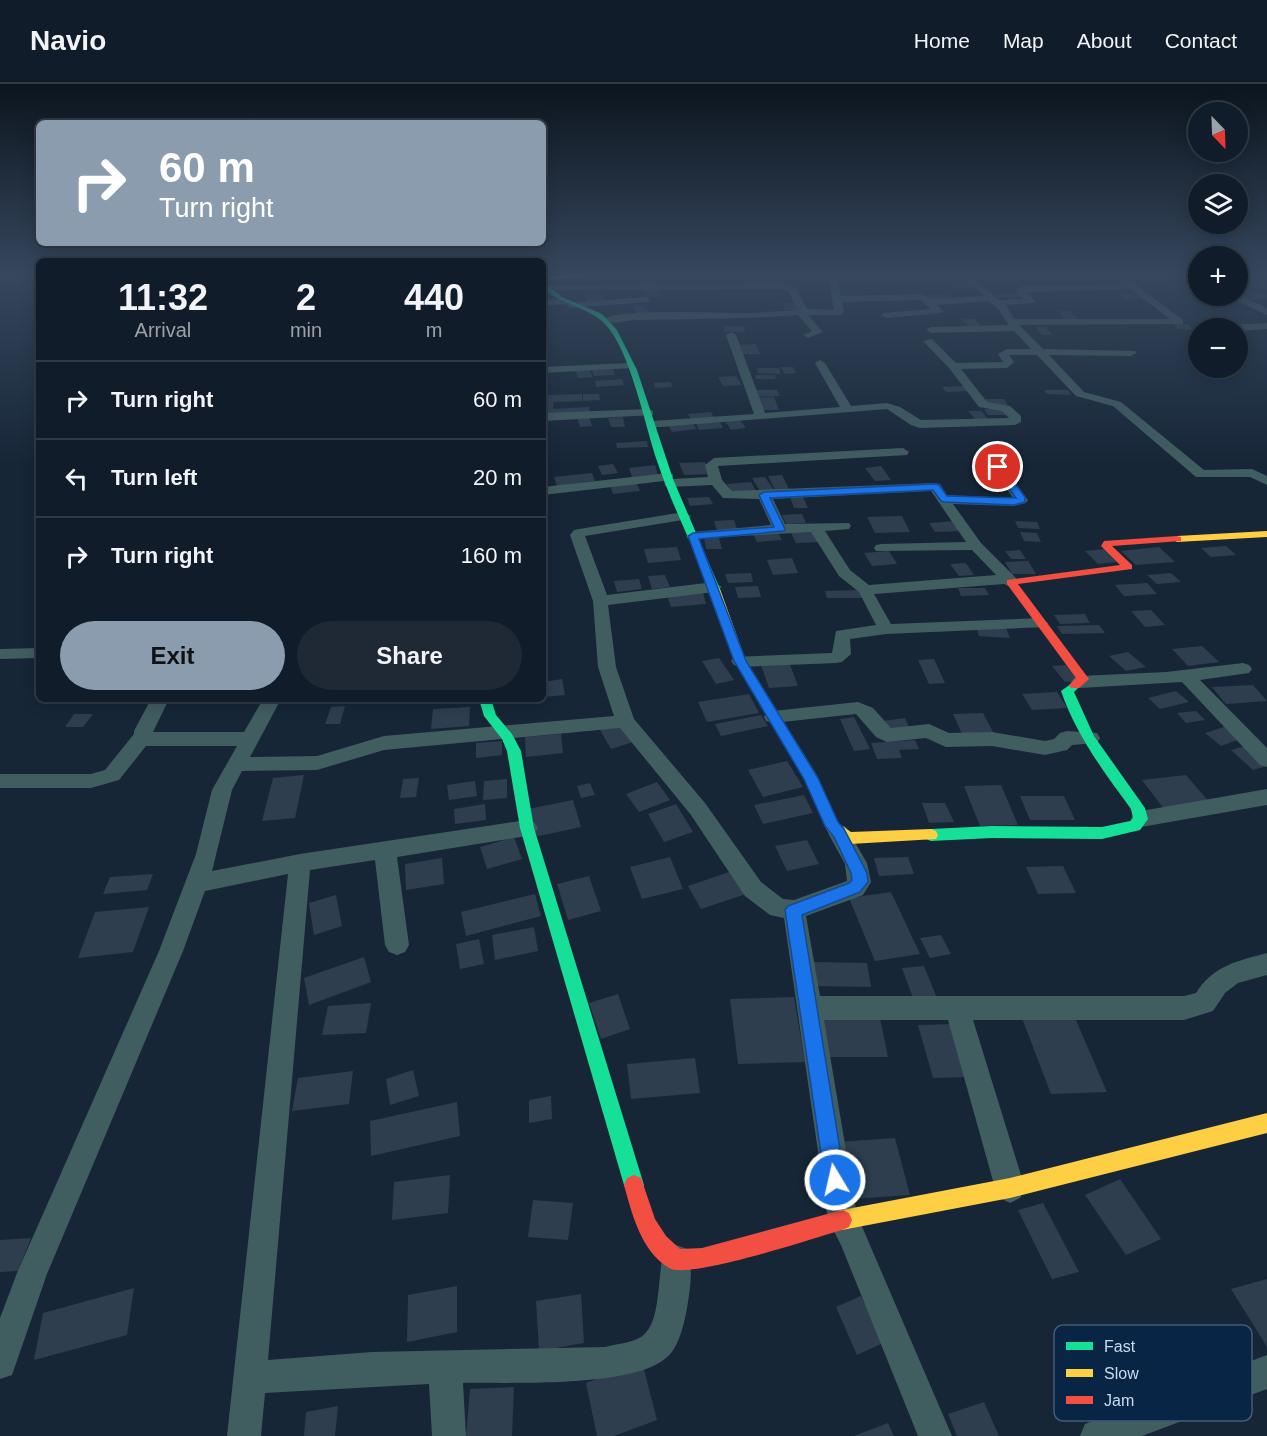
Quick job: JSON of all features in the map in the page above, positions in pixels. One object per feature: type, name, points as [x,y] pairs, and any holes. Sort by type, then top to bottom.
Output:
[{"type":"street","points":[[618,339],[651,419],[655,441],[669,480],[714,587],[740,661],[811,778],[832,826],[839,833],[856,863],[860,882],[855,888],[840,895],[794,910],[778,908],[753,889],[698,809],[625,721],[607,667],[601,601],[577,535],[684,516]]},
{"type":"street","points":[[733,339],[761,417]]},
{"type":"street","points":[[546,417],[651,419],[761,417],[847,408],[894,407],[912,422],[920,424],[1017,420],[1006,408],[983,405],[932,339]]},
{"type":"street","points":[[1027,339],[1080,394],[1117,404],[1196,472],[1208,475],[1252,473],[1267,481]]},
{"type":"street","points":[[953,366],[1007,365],[1009,362],[1004,353],[1131,353]]},
{"type":"street","points":[[820,363],[847,408]]},
{"type":"street","points":[[546,370],[629,366]]},
{"type":"street","points":[[903,453],[721,461],[711,465],[716,481],[728,495],[935,487],[976,546],[1010,581],[1080,674],[1083,679],[1067,691],[1068,699],[1090,738],[1138,808],[1141,819]]},
{"type":"street","points":[[944,499],[1014,502],[1021,500],[998,467]]},
{"type":"street","points":[[546,492],[669,480],[716,481]]},
{"type":"street","points":[[764,495],[780,529]]},
{"type":"street","points":[[693,536],[844,526]]},
{"type":"street","points":[[816,527],[844,573],[867,591],[1010,581],[1128,567],[1106,546],[1108,543],[1267,534]]},
{"type":"street","points":[[881,548],[976,546]]},
{"type":"street","points":[[601,601],[714,587]]},
{"type":"street","points":[[867,591],[886,630]]},
{"type":"street","points":[[740,661],[836,658],[842,654],[842,635],[886,630],[1041,623]]},
{"type":"street","points":[[0,654],[36,653]]},
{"type":"street","points":[[1080,682],[1186,676],[1243,669]]},
{"type":"street","points":[[1186,676],[1267,760]]},
{"type":"street","points":[[0,781],[103,779],[112,775],[143,736],[143,731],[158,702]]},
{"type":"street","points":[[0,1363],[32,1273],[171,951],[207,854],[222,790],[270,702]]},
{"type":"street","points":[[486,702],[491,721],[511,741],[527,828],[647,1229],[658,1246],[676,1260],[702,1259],[843,1220],[1010,1188],[1267,1123]]},
{"type":"street","points":[[773,717],[858,708],[865,710],[881,732],[887,735],[929,731],[946,740],[992,739],[1045,748],[1060,745],[1067,738],[1090,738]]},
{"type":"street","points":[[238,764],[316,763],[384,743],[441,736],[504,734],[625,721]]},
{"type":"street","points":[[143,736],[146,739],[250,740]]},
{"type":"street","points":[[839,833],[860,838],[992,832],[1101,833],[1135,826],[1141,819],[1267,797]]},
{"type":"street","points":[[197,882],[300,863],[527,828]]},
{"type":"street","points":[[385,851],[398,945]]},
{"type":"street","points":[[244,1436],[300,863]]},
{"type":"street","points":[[794,910],[843,1220],[852,1236],[935,1436]]},
{"type":"street","points":[[808,1008],[1195,1007],[1204,1003],[1214,986],[1230,974],[1267,964]]},
{"type":"street","points":[[957,1007],[1010,1188]]},
{"type":"street","points":[[248,1378],[372,1369],[604,1363],[632,1358],[656,1346],[667,1323],[674,1292],[676,1260]]},
{"type":"street","points":[[445,1367],[449,1436]]},
{"type":"street","points":[[1252,1378],[1267,1372]]},
{"type":"street","points":[[1097,1436],[1137,1421]]},
{"type":"building","points":[[756,344],[760,354],[740,354],[736,345]]},
{"type":"building","points":[[781,367],[793,367],[796,373],[784,374]]},
{"type":"building","points":[[757,368],[779,368],[781,374],[758,373]]},
{"type":"building","points":[[589,369],[593,377],[578,378],[575,370]]},
{"type":"building","points":[[613,369],[615,375],[594,376],[592,370]]},
{"type":"building","points":[[755,375],[775,375],[776,379],[756,379]]},
{"type":"building","points":[[736,376],[742,385],[723,386],[718,377]]},
{"type":"building","points":[[622,379],[624,385],[596,387],[595,381]]},
{"type":"building","points":[[671,382],[672,387],[655,388],[654,383]]},
{"type":"building","points":[[965,386],[970,391],[946,392],[942,387]]},
{"type":"building","points":[[754,390],[777,390],[780,396],[756,397]]},
{"type":"building","points":[[1044,390],[1068,390],[1071,395],[1047,394]]},
{"type":"building","points":[[582,394],[582,401],[553,402],[553,409],[589,407],[590,413],[546,415],[548,395]]},
{"type":"building","points":[[583,394],[599,394],[600,400],[583,401]]},
{"type":"building","points":[[774,397],[779,410],[762,410],[757,398]]},
{"type":"building","points":[[985,399],[1004,399],[1008,405],[988,405]]},
{"type":"building","points":[[1005,408],[1010,415],[988,415],[984,409]]},
{"type":"building","points":[[968,411],[981,411],[989,420],[976,420]]},
{"type":"building","points":[[711,412],[714,418],[691,420],[688,414]]},
{"type":"building","points":[[589,416],[592,426],[580,427],[577,417]]},
{"type":"building","points":[[623,417],[625,427],[611,427],[608,418]]},
{"type":"building","points":[[740,420],[746,428],[731,430],[725,421]]},
{"type":"building","points":[[720,422],[723,428],[699,430],[696,423]]},
{"type":"building","points":[[693,424],[697,429],[672,432],[669,426]]},
{"type":"building","points":[[647,441],[648,447],[617,448],[616,443]]},
{"type":"building","points":[[705,462],[710,474],[684,475],[679,463]]},
{"type":"building","points":[[613,464],[618,473],[602,475],[598,466]]},
{"type":"building","points":[[655,465],[658,475],[632,477],[629,468]]},
{"type":"building","points":[[881,466],[891,480],[875,481],[865,468]]},
{"type":"building","points":[[592,473],[595,481],[557,486],[554,477]]},
{"type":"building","points":[[782,475],[789,489],[775,490],[768,476]]},
{"type":"building","points":[[765,477],[774,490],[760,491],[752,478]]},
{"type":"building","points":[[636,482],[640,491],[613,494],[610,485]]},
{"type":"building","points":[[751,482],[756,491],[732,493],[727,484]]},
{"type":"building","points":[[709,497],[713,504],[690,506],[687,498]]},
{"type":"building","points":[[790,497],[803,497],[808,508],[794,508]]},
{"type":"building","points":[[802,514],[806,523],[786,524],[782,515]]},
{"type":"building","points":[[902,516],[910,532],[875,533],[867,517]]},
{"type":"building","points":[[734,520],[737,529],[717,530],[714,521]]},
{"type":"building","points":[[956,521],[962,531],[935,532],[929,523]]},
{"type":"building","points":[[1015,521],[1037,522],[1040,529],[1018,528]]},
{"type":"building","points":[[815,529],[821,542],[796,543],[790,531]]},
{"type":"building","points":[[778,532],[782,540],[757,542],[753,534]]},
{"type":"building","points":[[1020,532],[1037,533],[1041,542],[1024,541]]},
{"type":"building","points":[[704,538],[719,538],[722,549],[706,549]]},
{"type":"building","points":[[1226,546],[1236,555],[1211,557],[1201,548]]},
{"type":"building","points":[[677,547],[681,560],[648,563],[644,549]]},
{"type":"building","points":[[1159,547],[1175,562],[1136,565],[1121,551]]},
{"type":"building","points":[[1104,549],[1117,562],[1098,564],[1085,551]]},
{"type":"building","points":[[1020,550],[1026,559],[1011,559],[1005,551]]},
{"type":"building","points":[[889,551],[897,564],[872,566],[864,553]]},
{"type":"building","points":[[792,558],[798,573],[773,575],[767,560]]},
{"type":"building","points":[[1028,561],[1036,574],[1012,574],[1005,562]]},
{"type":"building","points":[[966,563],[974,575],[959,576],[950,564]]},
{"type":"building","points":[[751,573],[753,582],[728,583],[725,574]]},
{"type":"building","points":[[1171,573],[1181,582],[1157,584],[1147,575]]},
{"type":"building","points":[[665,575],[670,587],[652,589],[648,576]]},
{"type":"building","points":[[639,579],[642,589],[617,592],[614,581]]},
{"type":"building","points":[[1147,583],[1157,594],[1124,596],[1115,585]]},
{"type":"building","points":[[758,586],[761,597],[738,598],[735,587]]},
{"type":"building","points":[[958,588],[985,588],[989,595],[961,596]]},
{"type":"building","points":[[861,590],[863,598],[827,598],[825,591]]},
{"type":"building","points":[[703,592],[706,604],[671,607],[667,595]]},
{"type":"building","points":[[1151,610],[1165,625],[1145,627],[1131,611]]},
{"type":"building","points":[[1085,614],[1090,623],[1060,624],[1054,615]]},
{"type":"building","points":[[1099,625],[1105,633],[1062,634],[1057,626]]},
{"type":"building","points":[[976,626],[1006,628],[1010,638],[979,636]]},
{"type":"building","points":[[1202,646],[1219,662],[1188,666],[1172,649]]},
{"type":"building","points":[[1128,652],[1146,667],[1126,671],[1109,656]]},
{"type":"building","points":[[719,658],[734,680],[716,684],[702,661]]},
{"type":"building","points":[[934,659],[945,683],[929,684],[918,660]]},
{"type":"building","points":[[789,662],[798,686],[769,688],[761,665]]},
{"type":"building","points":[[1066,665],[1079,681],[1065,682],[1052,666]]},
{"type":"building","points":[[562,679],[565,695],[546,697],[546,682]]},
{"type":"building","points":[[1253,685],[1267,701],[1226,704],[1212,687]]},
{"type":"building","points":[[1176,691],[1189,702],[1160,709],[1148,698]]},
{"type":"building","points":[[1057,692],[1067,708],[1032,710],[1022,694]]},
{"type":"building","points":[[749,694],[759,713],[707,722],[698,702]]},
{"type":"building","points":[[95,702],[112,702],[110,704],[94,704]]},
{"type":"building","points":[[345,706],[340,724],[325,724],[331,707]]},
{"type":"building","points":[[470,707],[469,726],[431,729],[433,709]]},
{"type":"building","points":[[1196,711],[1205,720],[1186,723],[1177,713]]},
{"type":"building","points":[[983,713],[993,732],[962,734],[953,714]]},
{"type":"building","points":[[74,714],[93,714],[83,727],[65,727]]},
{"type":"building","points":[[761,715],[768,726],[721,736],[715,724]]},
{"type":"building","points":[[854,717],[870,749],[854,751],[840,719]]},
{"type":"building","points":[[905,718],[909,727],[888,729],[883,721]]},
{"type":"building","points":[[624,723],[636,741],[611,749],[600,730]]},
{"type":"building","points":[[1224,727],[1240,739],[1221,746],[1205,733]]},
{"type":"building","points":[[561,734],[563,753],[526,757],[525,737]]},
{"type":"building","points":[[915,740],[919,749],[899,750],[902,758],[877,759],[871,743]]},
{"type":"building","points":[[502,741],[502,755],[476,758],[476,743]]},
{"type":"building","points":[[1250,745],[1267,760],[1267,766],[1253,770],[1231,750]]},
{"type":"building","points":[[787,761],[803,787],[763,797],[748,770]]},
{"type":"building","points":[[304,775],[295,818],[262,821],[273,778]]},
{"type":"building","points":[[1186,775],[1210,803],[1164,809],[1142,780]]},
{"type":"building","points":[[419,778],[416,797],[400,798],[403,779]]},
{"type":"building","points":[[507,779],[507,798],[483,800],[484,781]]},
{"type":"building","points":[[475,781],[477,796],[449,800],[447,785]]},
{"type":"building","points":[[657,782],[670,800],[639,812],[626,794]]},
{"type":"building","points":[[590,783],[595,795],[581,798],[577,786]]},
{"type":"building","points":[[1001,785],[1018,825],[980,826],[964,786]]},
{"type":"building","points":[[804,795],[813,813],[763,824],[754,805]]},
{"type":"building","points":[[1020,796],[1064,796],[1075,820],[1030,820]]},
{"type":"building","points":[[573,800],[581,827],[534,837],[528,809]]},
{"type":"building","points":[[922,803],[945,803],[954,822],[929,823]]},
{"type":"building","points":[[485,804],[486,820],[455,824],[454,809]]},
{"type":"building","points":[[676,804],[693,832],[664,842],[648,814]]},
{"type":"building","points":[[514,837],[522,859],[487,869],[480,847]]},
{"type":"building","points":[[807,840],[819,864],[787,871],[775,846]]},
{"type":"building","points":[[670,857],[683,889],[642,899],[630,867]]},
{"type":"building","points":[[908,857],[914,874],[879,876],[874,858]]},
{"type":"building","points":[[442,858],[444,884],[406,890],[405,864]]},
{"type":"building","points":[[1063,866],[1076,893],[1038,894],[1026,867]]},
{"type":"building","points":[[735,870],[749,893],[701,909],[688,886]]},
{"type":"building","points":[[153,874],[147,890],[103,894],[110,877]]},
{"type":"building","points":[[589,876],[601,911],[568,920],[557,884]]},
{"type":"building","points":[[891,892],[920,954],[875,961],[849,898]]},
{"type":"building","points":[[535,894],[541,916],[466,936],[461,912]]},
{"type":"building","points":[[336,895],[342,926],[314,935],[309,903]]},
{"type":"building","points":[[149,907],[133,952],[78,958],[95,912]]},
{"type":"building","points":[[534,927],[538,951],[495,960],[492,935]]},
{"type":"building","points":[[941,935],[951,954],[930,958],[920,938]]},
{"type":"building","points":[[479,939],[484,964],[460,969],[456,944]]},
{"type":"building","points":[[364,957],[371,982],[309,1005],[304,978]]},
{"type":"building","points":[[812,962],[867,963],[871,987],[815,986]]},
{"type":"building","points":[[924,966],[936,996],[913,998],[902,968]]},
{"type":"building","points":[[618,994],[630,1029],[601,1039],[589,1003]]},
{"type":"building","points":[[794,997],[805,1062],[738,1064],[730,999]]},
{"type":"building","points":[[371,1003],[366,1033],[322,1035],[328,1006]]},
{"type":"building","points":[[1072,1011],[1107,1092],[1051,1094],[1020,1013]]},
{"type":"building","points":[[880,1018],[888,1057],[822,1057],[816,1019]]},
{"type":"building","points":[[954,1024],[971,1077],[933,1078],[918,1025]]},
{"type":"building","points":[[695,1058],[700,1093],[631,1099],[627,1064]]},
{"type":"building","points":[[413,1070],[419,1096],[390,1105],[386,1079]]},
{"type":"building","points":[[353,1071],[349,1104],[292,1111],[298,1078]]},
{"type":"building","points":[[551,1096],[552,1119],[529,1123],[529,1100]]},
{"type":"building","points":[[457,1102],[460,1136],[371,1156],[370,1121]]},
{"type":"building","points":[[895,1138],[910,1195],[851,1199],[838,1142]]},
{"type":"building","points":[[450,1175],[448,1213],[392,1220],[394,1182]]},
{"type":"building","points":[[1120,1179],[1161,1239],[1126,1255],[1085,1195]]},
{"type":"building","points":[[533,1200],[573,1203],[568,1240],[528,1237]]},
{"type":"building","points":[[1043,1203],[1079,1272],[1052,1279],[1018,1210]]},
{"type":"building","points":[[31,1238],[18,1271],[0,1272],[0,1240]]},
{"type":"building","points":[[1267,1279],[1267,1347],[1231,1289]]},
{"type":"building","points":[[457,1286],[457,1332],[407,1342],[408,1295]]},
{"type":"building","points":[[134,1288],[127,1335],[34,1360],[43,1313]]},
{"type":"building","points":[[581,1294],[584,1343],[539,1351],[536,1301]]},
{"type":"building","points":[[861,1296],[883,1343],[857,1355],[836,1307]]},
{"type":"building","points":[[642,1362],[657,1420],[614,1436],[597,1436],[586,1383]]},
{"type":"building","points":[[514,1387],[512,1436],[466,1436],[470,1389]]},
{"type":"building","points":[[984,1402],[999,1436],[957,1436],[948,1414]]},
{"type":"building","points":[[338,1406],[335,1436],[304,1436],[306,1412]]},
{"type":"building","points":[[888,1423],[894,1436],[854,1436]]},
{"type":"traffic: fast","points":[[619,339],[633,370],[668,479],[715,589]]},
{"type":"traffic: fast","points":[[931,835],[992,832],[1102,833],[1135,826],[1141,819],[1138,808],[1088,738],[1073,707],[1067,691],[1075,685]]},
{"type":"traffic: fast","points":[[486,702],[490,716],[507,737],[514,751],[527,828],[634,1185]]},
{"type":"traffic: slow","points":[[1177,539],[1267,534]]},
{"type":"traffic: slow","points":[[715,589],[740,661],[811,778],[832,826],[839,833],[850,838],[931,835]]},
{"type":"traffic: slow","points":[[842,1220],[1010,1188],[1267,1123]]},
{"type":"traffic: jam","points":[[1075,685],[1083,679],[1080,674],[1011,582],[1128,567],[1106,546],[1108,543],[1177,539]]},
{"type":"traffic: jam","points":[[634,1185],[652,1235],[676,1260],[702,1259],[842,1220]]},
{"type":"route","points":[[835,1180],[794,910],[855,888],[860,882],[859,873],[839,833],[832,826],[811,778],[740,661],[693,536],[780,529],[764,495],[935,487],[944,499],[1014,502],[1021,500],[998,467]]}]
